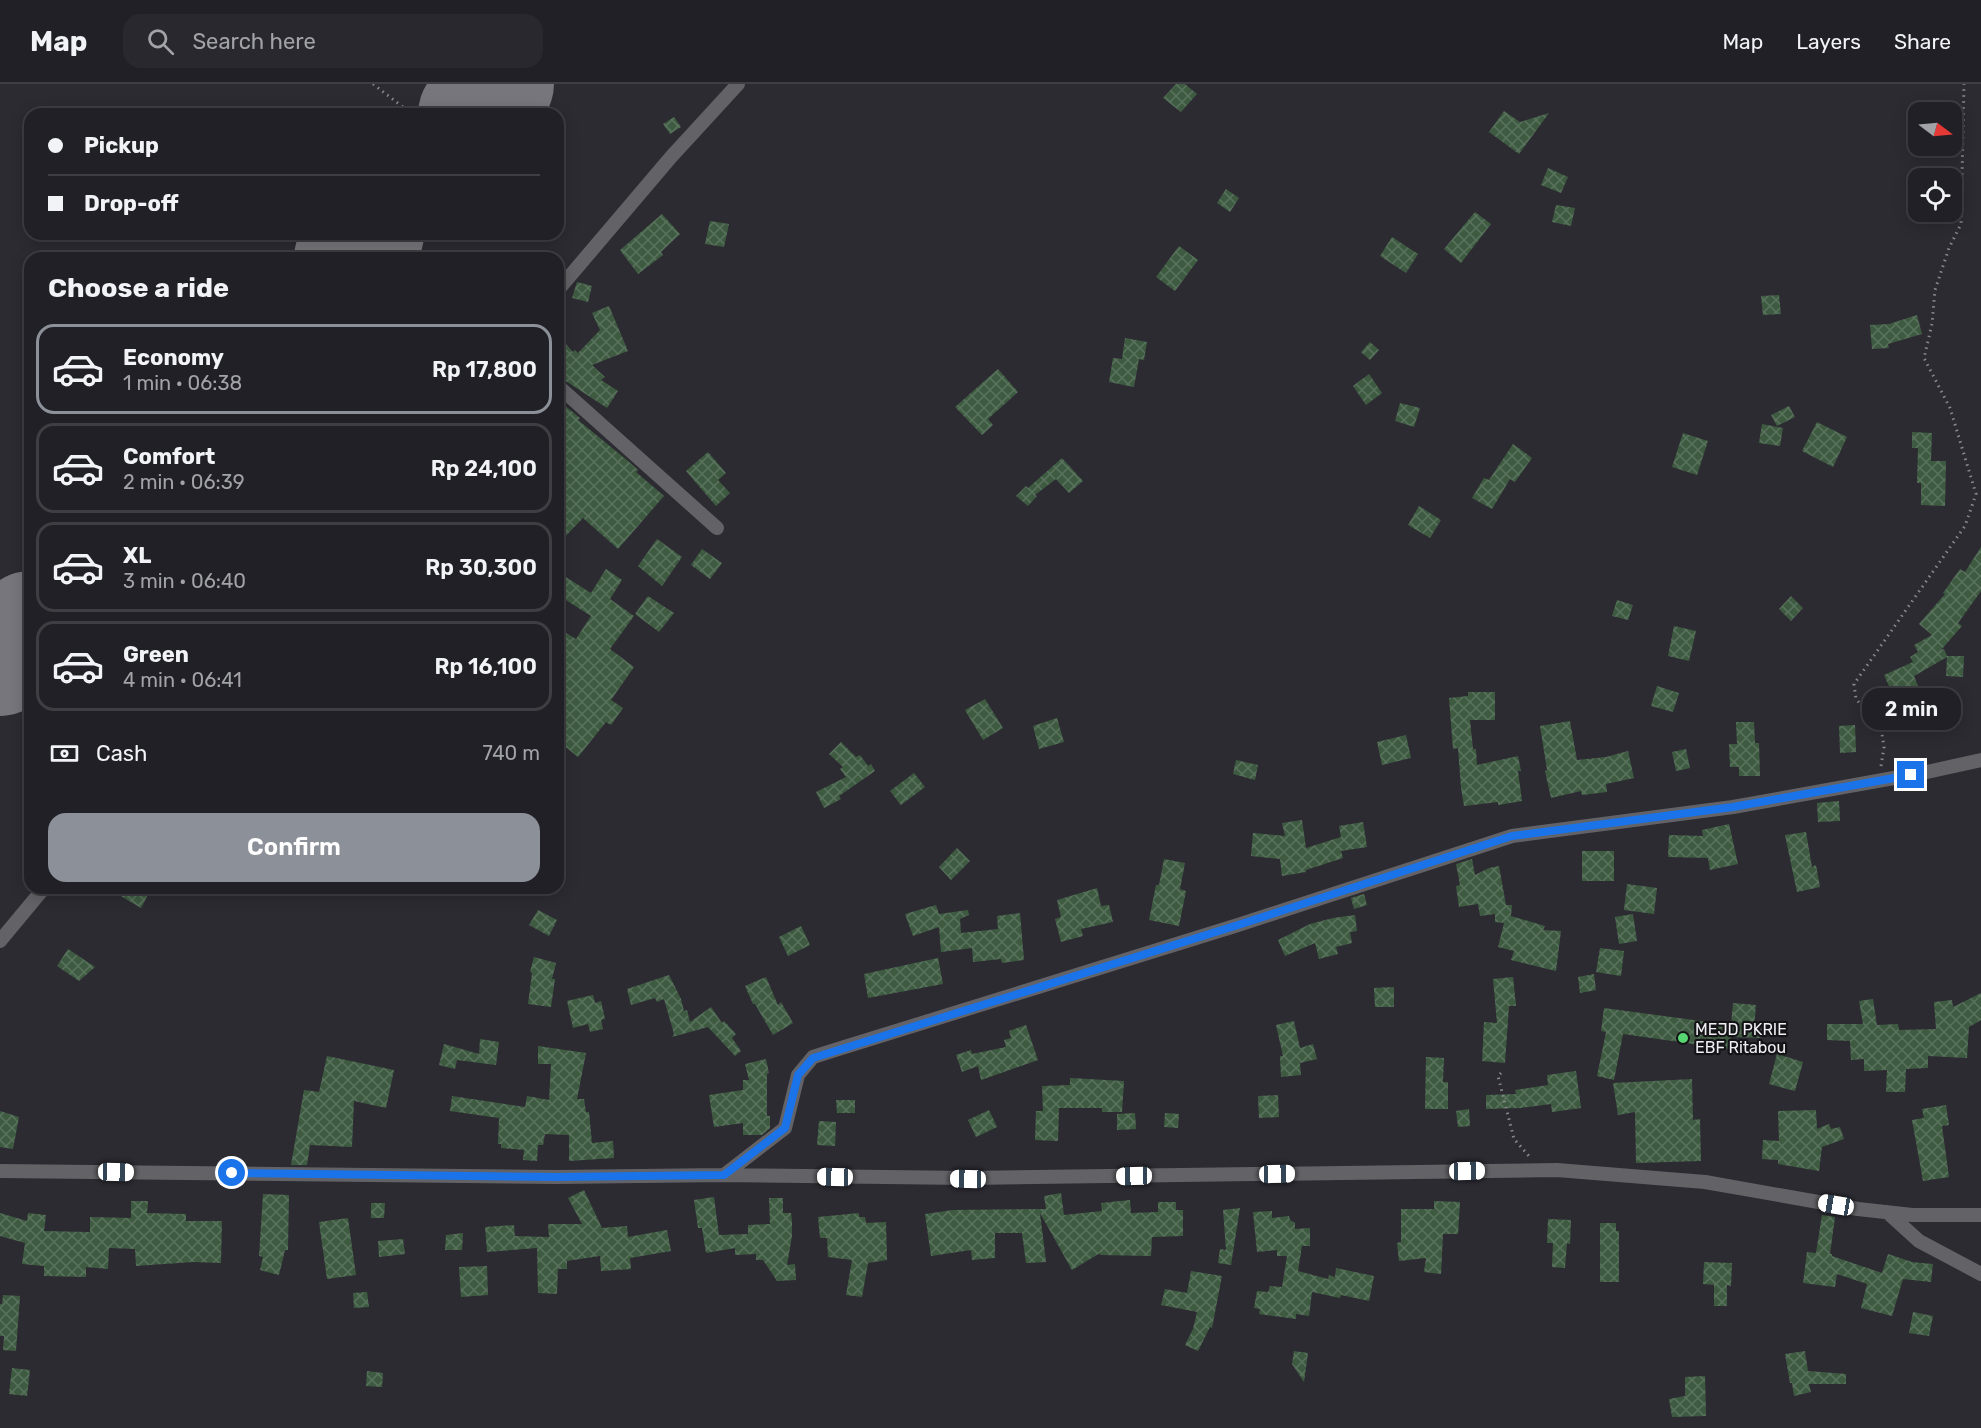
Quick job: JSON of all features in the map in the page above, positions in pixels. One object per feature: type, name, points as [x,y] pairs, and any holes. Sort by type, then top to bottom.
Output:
[{"type":"street","points":[[564,283],[671,157],[738,84]]},
{"type":"street","points":[[564,391],[717,528]]},
{"type":"street","points":[[724,1175],[785,1128],[798,1075],[813,1058],[1249,922],[1512,836],[1733,807],[1981,760]]},
{"type":"street","points":[[0,941],[39,894]]},
{"type":"street","points":[[0,1171],[556,1177],[724,1175],[968,1179],[1557,1170],[1705,1182],[1912,1215],[1981,1215]]},
{"type":"street","points":[[1887,1212],[1919,1241],[1981,1274]]},
{"type":"path","points":[[373,84],[404,108]]},
{"type":"path","points":[[1878,781],[1884,747],[1882,734],[1877,723],[1856,699],[1854,684],[1965,526],[1976,494],[1950,408],[1924,358],[1932,324],[1935,290],[1949,248],[1961,224],[1964,84]]},
{"type":"path","points":[[1501,1073],[1498,1076],[1514,1139],[1538,1170]]},
{"type":"building","points":[[1176,84],[1185,84],[1197,94],[1181,112],[1163,98]]},
{"type":"building","points":[[1504,111],[1520,122],[1549,113],[1519,154],[1489,132]]},
{"type":"building","points":[[674,117],[681,127],[670,134],[663,124]]},
{"type":"building","points":[[1548,168],[1568,177],[1561,193],[1541,185]]},
{"type":"building","points":[[1226,189],[1239,198],[1230,212],[1217,203]]},
{"type":"building","points":[[1556,205],[1575,208],[1571,226],[1552,222]]},
{"type":"building","points":[[1475,212],[1491,224],[1461,263],[1444,249]]},
{"type":"building","points":[[662,214],[680,234],[661,252],[663,255],[638,274],[620,250]]},
{"type":"building","points":[[710,221],[729,224],[724,247],[705,244]]},
{"type":"building","points":[[1392,237],[1418,254],[1406,273],[1380,256]]},
{"type":"building","points":[[1179,246],[1198,260],[1175,291],[1156,277]]},
{"type":"building","points":[[577,282],[592,286],[588,302],[572,298]]},
{"type":"building","points":[[1779,295],[1781,314],[1763,315],[1761,296]]},
{"type":"building","points":[[609,306],[628,351],[592,365],[605,377],[601,380],[618,391],[607,408],[564,380],[564,344],[573,352],[575,350],[578,353],[600,330],[592,313]]},
{"type":"building","points":[[1917,315],[1922,334],[1888,344],[1889,348],[1872,349],[1870,325],[1889,324]]},
{"type":"building","points":[[1125,338],[1147,342],[1144,360],[1139,359],[1134,387],[1109,382],[1113,358],[1122,359]]},
{"type":"building","points":[[1370,342],[1379,350],[1370,360],[1361,352]]},
{"type":"building","points":[[998,369],[1018,392],[988,419],[993,425],[982,435],[955,407]]},
{"type":"building","points":[[1369,374],[1382,393],[1366,405],[1353,386]]},
{"type":"building","points":[[1400,403],[1420,408],[1414,427],[1395,421]]},
{"type":"building","points":[[564,405],[664,496],[618,549],[583,518],[564,538]]},
{"type":"building","points":[[1789,406],[1795,417],[1777,426],[1771,415]]},
{"type":"building","points":[[1817,422],[1847,437],[1833,467],[1802,451]]},
{"type":"building","points":[[1762,424],[1783,428],[1780,446],[1759,443]]},
{"type":"building","points":[[1912,432],[1932,433],[1931,461],[1946,461],[1945,506],[1921,505],[1921,483],[1917,483],[1918,448],[1912,448]]},
{"type":"building","points":[[1683,433],[1708,441],[1697,475],[1672,467]]},
{"type":"building","points":[[1513,444],[1532,458],[1515,482],[1510,479],[1492,509],[1472,498],[1484,478],[1489,480]]},
{"type":"building","points":[[708,452],[726,473],[718,480],[730,493],[716,506],[686,471]]},
{"type":"building","points":[[1062,458],[1083,481],[1069,493],[1056,479],[1035,495],[1037,496],[1028,506],[1016,496],[1026,486],[1028,488]]},
{"type":"building","points":[[1419,506],[1441,520],[1430,538],[1408,525]]},
{"type":"building","points":[[657,539],[682,557],[662,586],[638,566]]},
{"type":"building","points":[[1981,547],[1981,591],[1958,623],[1962,626],[1941,650],[1944,649],[1947,656],[1964,656],[1963,677],[1946,676],[1947,657],[1914,676],[1920,691],[1896,702],[1884,675],[1913,662],[1910,657],[1918,652],[1914,645],[1932,635],[1919,624],[1945,594],[1943,593],[1960,569],[1965,572]]},
{"type":"building","points":[[702,549],[722,563],[710,579],[691,565]]},
{"type":"building","points":[[606,569],[622,580],[610,599],[634,616],[610,649],[634,667],[611,700],[623,708],[611,725],[606,722],[578,757],[564,746],[564,632],[576,639],[591,616],[564,599],[564,576],[591,593]]},
{"type":"building","points":[[648,596],[674,613],[659,632],[635,614]]},
{"type":"building","points":[[1791,596],[1803,608],[1791,621],[1779,609]]},
{"type":"building","points":[[1617,600],[1633,605],[1628,620],[1612,616]]},
{"type":"building","points":[[1674,626],[1696,631],[1689,661],[1668,656]]},
{"type":"building","points":[[1657,686],[1679,693],[1673,712],[1651,706]]},
{"type":"building","points":[[1468,692],[1495,692],[1495,720],[1470,720],[1477,765],[1518,756],[1522,801],[1498,805],[1498,802],[1464,806],[1458,748],[1453,749],[1449,698],[1468,696]]},
{"type":"building","points":[[985,699],[1003,728],[983,740],[965,710]]},
{"type":"building","points":[[1057,718],[1064,742],[1039,749],[1033,726]]},
{"type":"building","points":[[1570,721],[1577,760],[1606,757],[1628,751],[1634,778],[1606,784],[1607,792],[1582,795],[1581,791],[1551,798],[1545,771],[1547,770],[1540,726]]},
{"type":"building","points":[[1736,722],[1754,722],[1755,743],[1759,743],[1760,776],[1739,776],[1739,767],[1730,767],[1729,744],[1737,744]]},
{"type":"building","points":[[1855,725],[1856,752],[1840,753],[1839,726]]},
{"type":"building","points":[[1406,735],[1411,758],[1382,765],[1377,742]]},
{"type":"building","points":[[841,742],[856,757],[860,755],[868,766],[871,764],[875,771],[839,796],[841,799],[824,808],[816,792],[846,777],[840,769],[843,767],[829,754]]},
{"type":"building","points":[[1686,749],[1690,768],[1676,771],[1672,752]]},
{"type":"building","points":[[1236,760],[1258,765],[1255,780],[1233,774]]},
{"type":"building","points":[[914,773],[925,787],[901,805],[890,791]]},
{"type":"building","points":[[1839,801],[1840,821],[1818,822],[1817,803]]},
{"type":"building","points":[[1302,820],[1306,848],[1341,837],[1339,826],[1363,822],[1367,847],[1341,851],[1343,858],[1306,870],[1306,872],[1282,876],[1280,859],[1251,856],[1253,833],[1285,836],[1282,823]]},
{"type":"building","points":[[1729,824],[1738,864],[1710,870],[1708,858],[1668,857],[1669,835],[1703,836],[1702,830]]},
{"type":"building","points":[[1806,832],[1812,867],[1816,865],[1820,887],[1797,892],[1785,835]]},
{"type":"building","points":[[957,848],[970,861],[951,880],[939,867]]},
{"type":"building","points":[[1582,851],[1614,851],[1614,881],[1582,881]]},
{"type":"building","points":[[1164,859],[1185,863],[1180,889],[1186,891],[1179,926],[1149,920]]},
{"type":"building","points":[[1472,859],[1475,875],[1499,866],[1506,905],[1512,905],[1511,916],[1545,926],[1543,930],[1561,931],[1556,971],[1511,960],[1514,951],[1498,947],[1504,923],[1495,922],[1495,914],[1480,916],[1478,904],[1459,907],[1456,886],[1460,885],[1456,864]]},
{"type":"building","points":[[1627,884],[1657,888],[1654,914],[1624,910]]},
{"type":"building","points":[[1097,888],[1101,906],[1109,905],[1113,922],[1081,929],[1083,936],[1061,942],[1055,919],[1061,917],[1057,900]]},
{"type":"building","points":[[117,894],[148,894],[141,908]]},
{"type":"building","points":[[1364,894],[1367,905],[1354,909],[1351,898]]},
{"type":"building","points":[[936,905],[939,914],[968,910],[969,915],[960,919],[961,933],[998,929],[997,916],[1020,913],[1024,960],[1002,963],[1001,959],[973,962],[972,948],[941,952],[939,927],[913,936],[905,914]]},
{"type":"building","points":[[538,910],[557,920],[549,936],[529,925]]},
{"type":"building","points":[[1633,914],[1637,941],[1619,944],[1615,917]]},
{"type":"building","points":[[1355,915],[1357,931],[1350,932],[1352,943],[1336,947],[1338,954],[1319,959],[1315,943],[1285,956],[1278,940],[1310,924]]},
{"type":"building","points":[[801,926],[810,945],[788,956],[779,937]]},
{"type":"building","points":[[1600,948],[1624,951],[1621,976],[1596,972]]},
{"type":"building","points":[[68,949],[95,967],[79,981],[57,966]]},
{"type":"building","points":[[534,957],[556,963],[552,979],[555,979],[551,1007],[528,1004],[532,973],[530,972]]},
{"type":"building","points":[[938,958],[943,984],[868,998],[864,974]]},
{"type":"building","points":[[1594,974],[1596,990],[1580,993],[1578,977]]},
{"type":"building","points":[[669,975],[681,999],[684,1011],[687,1010],[690,1022],[711,1007],[722,1023],[724,1021],[736,1034],[732,1038],[741,1051],[735,1056],[708,1027],[672,1037],[674,1034],[664,999],[657,1002],[655,998],[631,1005],[627,989]]},
{"type":"building","points":[[766,977],[778,1005],[781,1002],[793,1023],[773,1035],[753,1004],[745,986]]},
{"type":"building","points":[[1513,977],[1516,1006],[1509,1006],[1505,1063],[1482,1061],[1484,1022],[1497,1023],[1493,979]]},
{"type":"building","points":[[1394,987],[1394,1007],[1375,1007],[1374,988]]},
{"type":"building","points":[[1981,993],[1981,1020],[1969,1027],[1967,1058],[1928,1056],[1928,1068],[1906,1069],[1905,1092],[1886,1092],[1887,1070],[1864,1071],[1864,1059],[1851,1060],[1850,1041],[1827,1040],[1827,1024],[1863,1024],[1859,1001],[1873,999],[1877,1025],[1898,1024],[1899,1030],[1936,1029],[1934,1002],[1952,1000],[1953,1007]]},
{"type":"building","points":[[593,995],[595,1003],[601,1001],[605,1019],[601,1020],[603,1029],[590,1032],[588,1024],[573,1028],[567,1001]]},
{"type":"building","name":"MEJD PKRIE EBF Ritabou","points":[[1733,1003],[1756,1005],[1754,1028],[1762,1029],[1762,1038],[1731,1037],[1729,1049],[1623,1034],[1614,1080],[1597,1076],[1606,1032],[1601,1031],[1604,1008],[1731,1025]]},
{"type":"building","points":[[1294,1021],[1300,1048],[1313,1044],[1317,1059],[1300,1063],[1301,1075],[1281,1077],[1280,1056],[1283,1056],[1276,1025]]},
{"type":"building","points":[[1026,1025],[1038,1060],[981,1080],[978,1066],[962,1072],[956,1055],[971,1050],[972,1054],[1006,1047],[1004,1040],[1011,1038],[1009,1031]]},
{"type":"building","points":[[480,1039],[499,1042],[496,1065],[457,1060],[455,1069],[439,1065],[444,1044],[479,1054]]},
{"type":"building","points":[[538,1046],[586,1053],[577,1099],[584,1099],[586,1112],[589,1112],[592,1143],[613,1141],[614,1158],[569,1161],[569,1135],[545,1134],[543,1145],[538,1145],[537,1161],[523,1160],[524,1150],[501,1148],[501,1144],[498,1144],[499,1118],[450,1111],[452,1096],[525,1107],[527,1096],[549,1100],[551,1064],[538,1064]]},
{"type":"building","points":[[1777,1054],[1803,1062],[1795,1091],[1769,1084]]},
{"type":"building","points":[[327,1056],[394,1070],[386,1108],[354,1101],[352,1147],[310,1145],[307,1165],[291,1165],[304,1090],[319,1092]]},
{"type":"building","points":[[1426,1057],[1444,1058],[1443,1082],[1448,1082],[1448,1109],[1425,1109]]},
{"type":"building","points":[[766,1059],[769,1073],[767,1074],[767,1116],[770,1116],[770,1128],[762,1135],[743,1135],[743,1123],[714,1127],[709,1095],[743,1090],[743,1080],[749,1080],[745,1064]]},
{"type":"building","points":[[1576,1071],[1581,1108],[1552,1112],[1551,1104],[1486,1109],[1486,1095],[1516,1094],[1515,1090],[1548,1085],[1547,1075]]},
{"type":"building","points":[[1070,1078],[1124,1081],[1122,1112],[1102,1112],[1102,1108],[1059,1108],[1058,1141],[1035,1140],[1036,1111],[1043,1111],[1042,1086],[1070,1085]]},
{"type":"building","points":[[1692,1079],[1693,1120],[1700,1119],[1701,1161],[1636,1163],[1635,1112],[1618,1115],[1613,1083]]},
{"type":"building","points":[[1278,1095],[1279,1117],[1259,1118],[1258,1096]]},
{"type":"building","points":[[836,1100],[855,1100],[855,1113],[837,1113]]},
{"type":"building","points":[[1946,1105],[1949,1125],[1942,1126],[1949,1177],[1923,1181],[1912,1120],[1924,1118],[1922,1109]]},
{"type":"building","points":[[1469,1109],[1470,1126],[1458,1127],[1456,1111]]},
{"type":"building","points":[[989,1110],[997,1127],[976,1137],[968,1120]]},
{"type":"building","points":[[1816,1110],[1817,1129],[1829,1124],[1831,1129],[1840,1127],[1844,1139],[1822,1147],[1819,1171],[1778,1164],[1778,1160],[1762,1159],[1763,1140],[1779,1141],[1778,1111]]},
{"type":"building","points":[[0,1111],[19,1117],[13,1149],[0,1147]]},
{"type":"building","points":[[1135,1113],[1136,1129],[1117,1130],[1117,1114]]},
{"type":"building","points":[[1165,1113],[1179,1114],[1178,1128],[1164,1127]]},
{"type":"building","points":[[819,1121],[836,1122],[835,1146],[817,1145]]},
{"type":"building","points":[[584,1190],[602,1228],[627,1226],[628,1237],[667,1230],[671,1251],[630,1258],[631,1269],[601,1271],[600,1256],[567,1261],[567,1269],[558,1269],[557,1294],[538,1293],[537,1248],[487,1252],[485,1227],[514,1225],[515,1236],[549,1237],[548,1224],[582,1224],[568,1198]]},
{"type":"building","points":[[1061,1193],[1064,1215],[1102,1211],[1101,1203],[1130,1200],[1131,1213],[1158,1212],[1158,1202],[1176,1202],[1176,1210],[1183,1210],[1183,1236],[1152,1237],[1151,1256],[1100,1255],[1100,1253],[1072,1270],[1040,1213],[1046,1262],[1026,1263],[1022,1233],[995,1233],[995,1258],[972,1260],[971,1250],[931,1256],[925,1214],[953,1210],[1046,1209],[1044,1196]]},
{"type":"building","points":[[263,1194],[289,1195],[288,1250],[285,1250],[279,1275],[260,1270],[263,1257],[259,1256]]},
{"type":"building","points":[[714,1197],[719,1235],[748,1234],[748,1225],[770,1224],[769,1198],[783,1198],[783,1213],[791,1213],[792,1221],[787,1265],[795,1264],[796,1280],[777,1281],[763,1260],[756,1260],[756,1254],[735,1255],[735,1248],[706,1253],[702,1228],[698,1228],[694,1200]]},
{"type":"building","points":[[131,1201],[148,1201],[147,1213],[186,1214],[186,1221],[222,1221],[221,1263],[193,1262],[136,1266],[135,1249],[109,1248],[108,1269],[86,1267],[86,1277],[44,1276],[44,1266],[22,1264],[25,1243],[0,1236],[0,1213],[27,1221],[28,1213],[46,1215],[44,1231],[90,1232],[90,1217],[131,1218]]},
{"type":"building","points":[[1434,1201],[1460,1202],[1458,1234],[1443,1234],[1441,1274],[1424,1272],[1426,1258],[1399,1261],[1397,1243],[1401,1242],[1401,1209],[1434,1209]]},
{"type":"building","points":[[371,1203],[385,1203],[384,1218],[371,1218]]},
{"type":"building","points":[[1240,1208],[1231,1265],[1218,1263],[1220,1249],[1226,1250],[1223,1210]]},
{"type":"building","points":[[1272,1211],[1272,1218],[1289,1216],[1290,1220],[1295,1223],[1295,1229],[1310,1228],[1310,1246],[1302,1246],[1298,1271],[1328,1279],[1329,1275],[1335,1277],[1336,1268],[1374,1276],[1369,1301],[1312,1292],[1309,1316],[1296,1314],[1296,1319],[1259,1314],[1260,1309],[1254,1308],[1257,1291],[1268,1292],[1270,1286],[1282,1287],[1287,1256],[1277,1256],[1277,1250],[1257,1252],[1253,1212]]},
{"type":"building","points":[[859,1213],[859,1217],[865,1217],[866,1223],[886,1222],[887,1260],[868,1263],[862,1297],[846,1295],[852,1260],[828,1257],[827,1238],[820,1238],[818,1217]]},
{"type":"building","points":[[1822,1215],[1835,1217],[1830,1254],[1832,1256],[1882,1273],[1888,1254],[1912,1262],[1933,1264],[1931,1282],[1903,1279],[1892,1316],[1861,1308],[1867,1284],[1837,1274],[1835,1287],[1803,1283],[1807,1252],[1816,1253]]},
{"type":"building","points":[[348,1218],[356,1275],[327,1279],[319,1222]]},
{"type":"building","points":[[1548,1219],[1571,1220],[1570,1244],[1567,1243],[1565,1268],[1552,1267],[1553,1243],[1547,1243]]},
{"type":"building","points":[[1600,1223],[1616,1223],[1616,1231],[1619,1231],[1619,1282],[1600,1282]]},
{"type":"building","points":[[463,1233],[462,1250],[445,1250],[446,1235]]},
{"type":"building","points":[[403,1239],[405,1254],[379,1257],[378,1241]]},
{"type":"building","points":[[1704,1262],[1732,1263],[1731,1286],[1727,1285],[1727,1306],[1714,1306],[1714,1285],[1703,1284]]},
{"type":"building","points":[[487,1266],[488,1295],[461,1297],[459,1267]]},
{"type":"building","points":[[1191,1271],[1222,1276],[1212,1328],[1210,1327],[1198,1351],[1185,1345],[1193,1329],[1197,1312],[1161,1305],[1165,1289],[1187,1293]]},
{"type":"building","points":[[367,1292],[369,1307],[354,1308],[353,1293]]},
{"type":"building","points":[[3,1295],[20,1296],[16,1351],[3,1350],[4,1336],[0,1336],[0,1304],[2,1304]]},
{"type":"building","points":[[1913,1312],[1933,1316],[1929,1336],[1909,1333]]},
{"type":"building","points":[[1294,1351],[1308,1353],[1304,1382],[1292,1364]]},
{"type":"building","points":[[1805,1351],[1808,1371],[1846,1374],[1846,1384],[1809,1384],[1811,1392],[1794,1396],[1785,1354]]},
{"type":"building","points":[[12,1368],[30,1370],[27,1396],[9,1394]]},
{"type":"building","points":[[367,1371],[383,1373],[382,1387],[366,1386]]},
{"type":"building","points":[[1705,1376],[1706,1416],[1672,1417],[1669,1399],[1685,1396],[1685,1377]]},
{"type":"runway","points":[[478,108],[499,84]]},
{"type":"runway","points":[[354,252],[364,240]]},
{"type":"runway","points":[[0,661],[24,633]]},
{"type":"place","name":"MEJD PKRIE EBF Ritabou","points":[[1683,1038]]},
{"type":"route","points":[[232,1173],[556,1177],[724,1175],[785,1128],[798,1075],[813,1058],[1238,925],[1512,836],[1733,807],[1911,775]]}]
